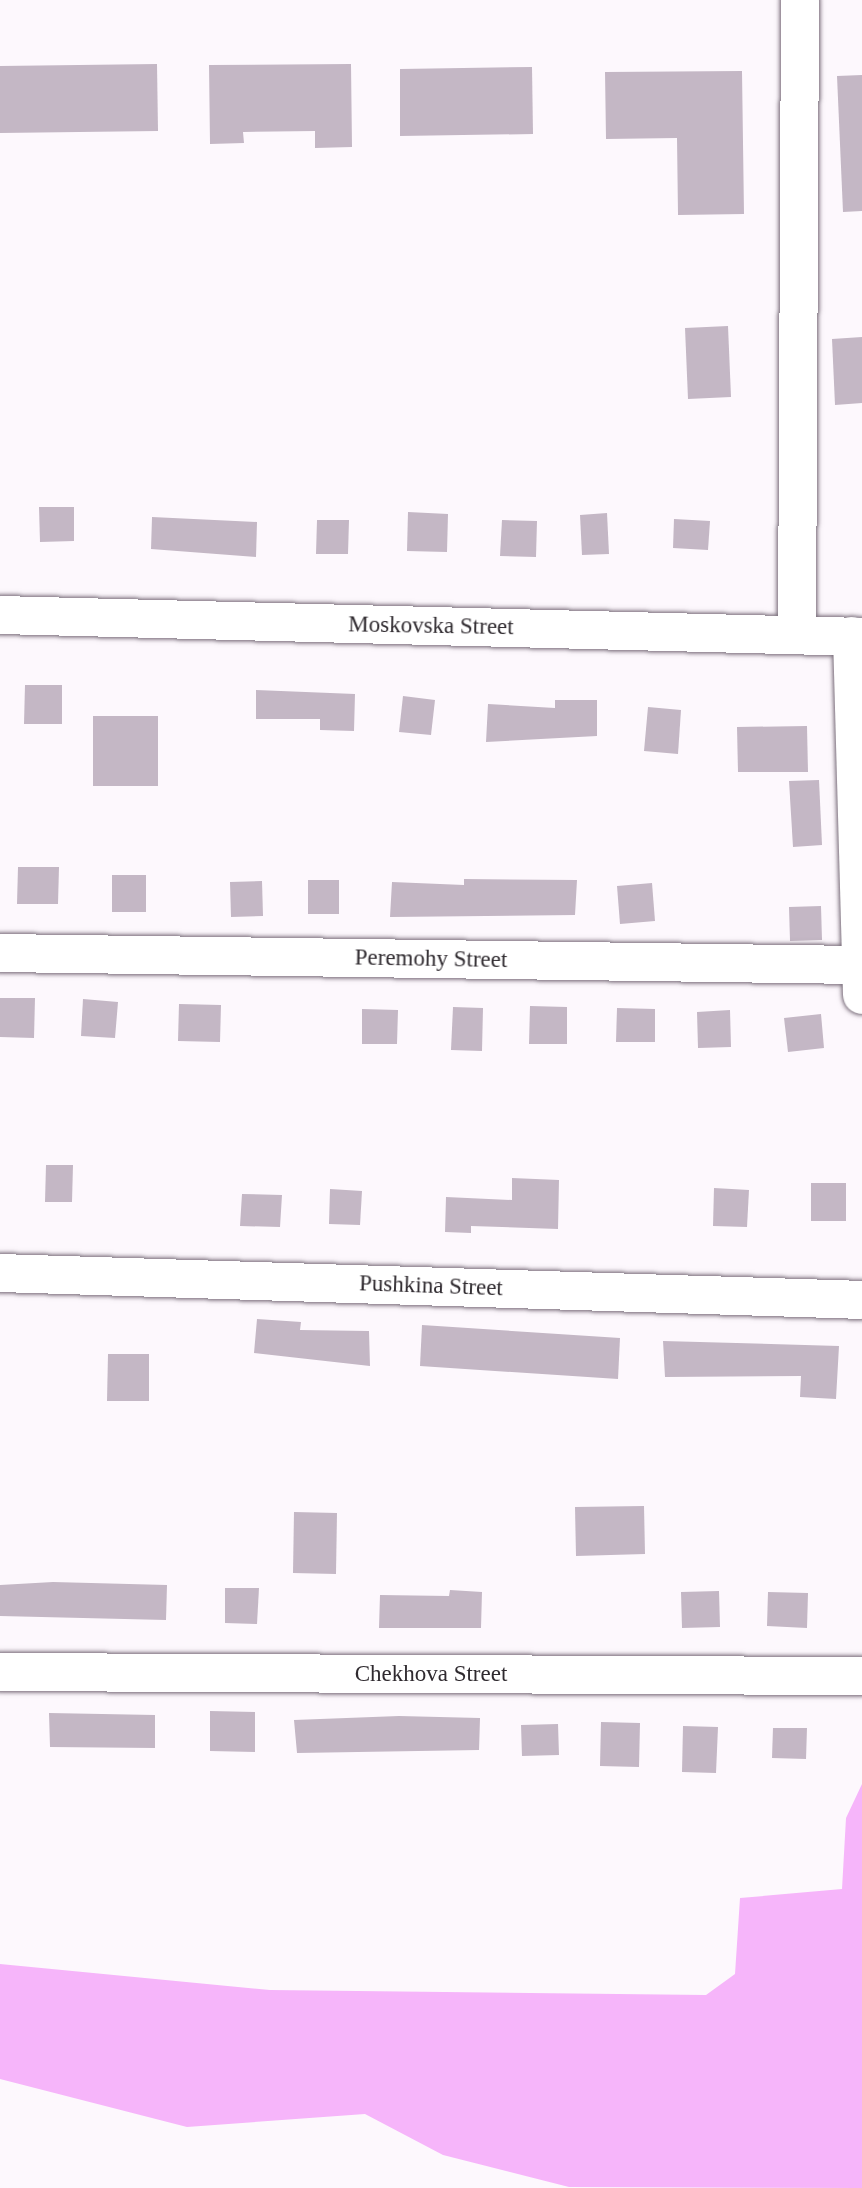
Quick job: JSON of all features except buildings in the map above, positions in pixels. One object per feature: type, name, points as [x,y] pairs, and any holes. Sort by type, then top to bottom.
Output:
[{"type":"street","points":[[797,635],[800,0]]},
{"type":"street","name":"Moskovska Street","points":[[0,615],[857,636]]},
{"type":"street","points":[[857,636],[860,975]]},
{"type":"street","name":"Peremohy Street","points":[[0,953],[860,975]]},
{"type":"street","name":"Pushkina Street","points":[[0,1273],[862,1300]]},
{"type":"street","name":"Chekhova Street","points":[[0,1672],[862,1676]]},
{"type":"shaded area","points":[[862,1784],[862,2188],[569,2187],[443,2155],[365,2114],[187,2127],[0,2079],[0,1964],[270,1990],[706,1995],[735,1974],[740,1898],[842,1889],[846,1818]]}]
